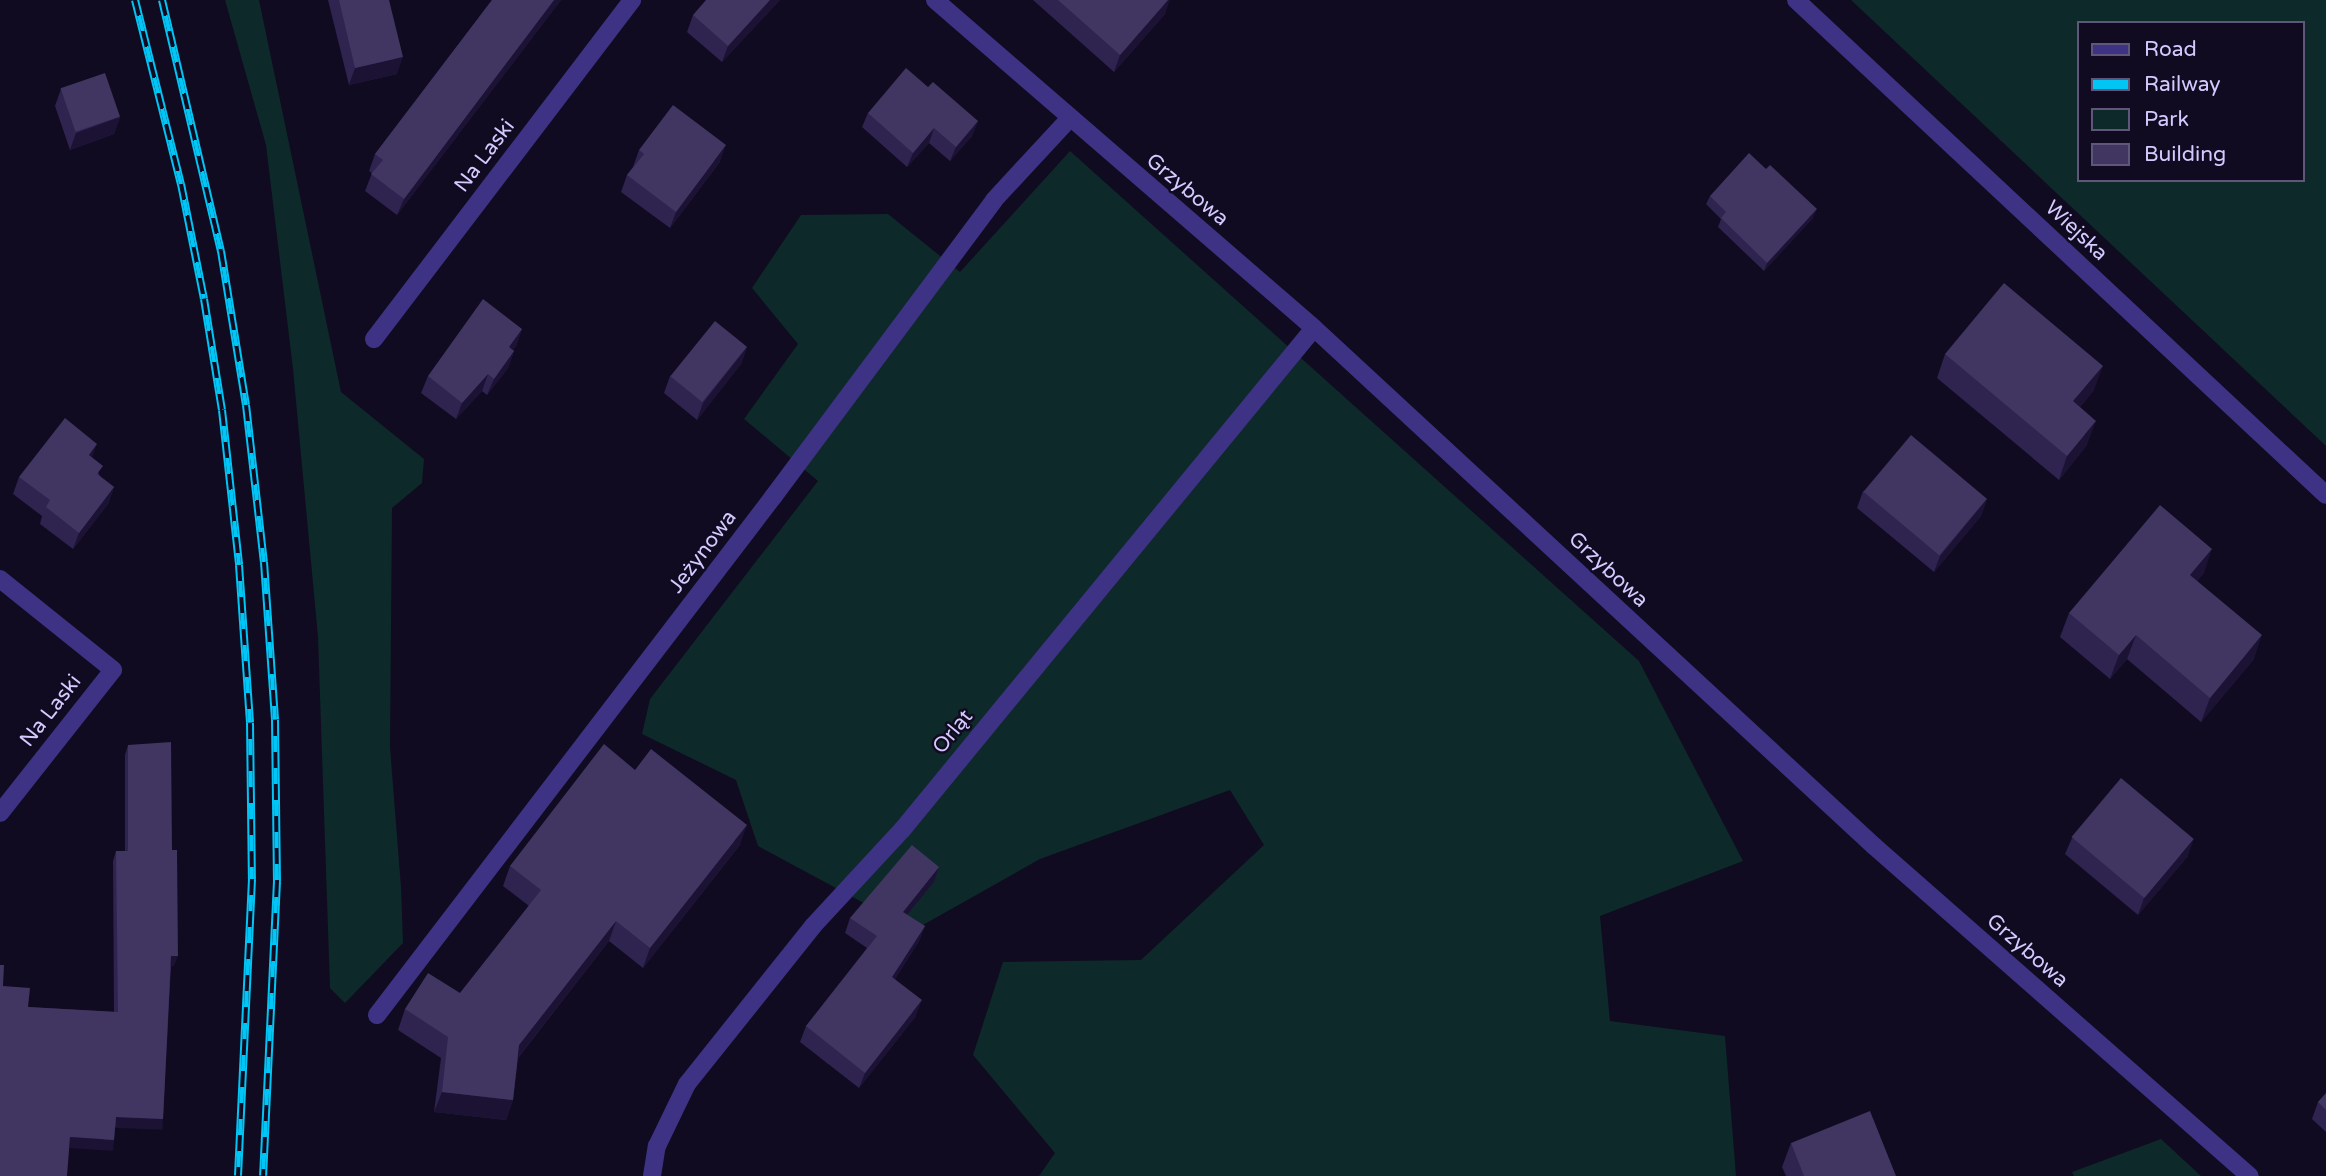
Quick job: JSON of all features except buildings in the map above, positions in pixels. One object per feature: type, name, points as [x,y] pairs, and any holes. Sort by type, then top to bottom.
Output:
[{"type":"street","name":"Na Laski","points":[[374,339],[632,0]]},
{"type":"street","name":"Grzybowa","points":[[935,0],[1069,119],[1314,328],[1874,846],[2249,1176]]},
{"type":"street","name":"Wiejska","points":[[1796,0],[2326,495]]},
{"type":"street","name":"Jeżynowa","points":[[377,1015],[773,497],[994,200],[1069,119]]},
{"type":"street","name":"Orląt","points":[[652,1176],[657,1146],[687,1084],[813,926],[902,831],[1314,328]]},
{"type":"street","name":"Na Laski","points":[[0,579],[113,670],[0,813]]},
{"type":"green space","points":[[225,0],[259,0],[341,392],[424,459],[422,483],[392,508],[390,747],[403,943],[345,1003],[330,988],[318,637],[293,369],[266,145]]},
{"type":"green space","points":[[1851,0],[2326,0],[2326,446]]},
{"type":"green space","points":[[1070,151],[1639,661],[1743,861],[1600,916],[1610,1021],[1725,1036],[1736,1176],[1039,1176],[1055,1153],[973,1055],[1003,962],[1141,960],[1264,845],[1230,790],[1040,859],[914,930],[758,846],[736,780],[642,734],[650,699],[818,481],[744,419],[798,344],[752,288],[801,215],[888,214],[960,272]]},
{"type":"green space","points":[[2161,1139],[2201,1176],[2074,1176],[2072,1172]]},
{"type":"railway","points":[[135,0],[181,184],[204,299],[222,410],[239,565],[250,723],[252,879],[238,1176]]},
{"type":"railway","points":[[162,0],[221,251],[246,405],[264,562],[275,720],[277,881],[263,1176]]}]
